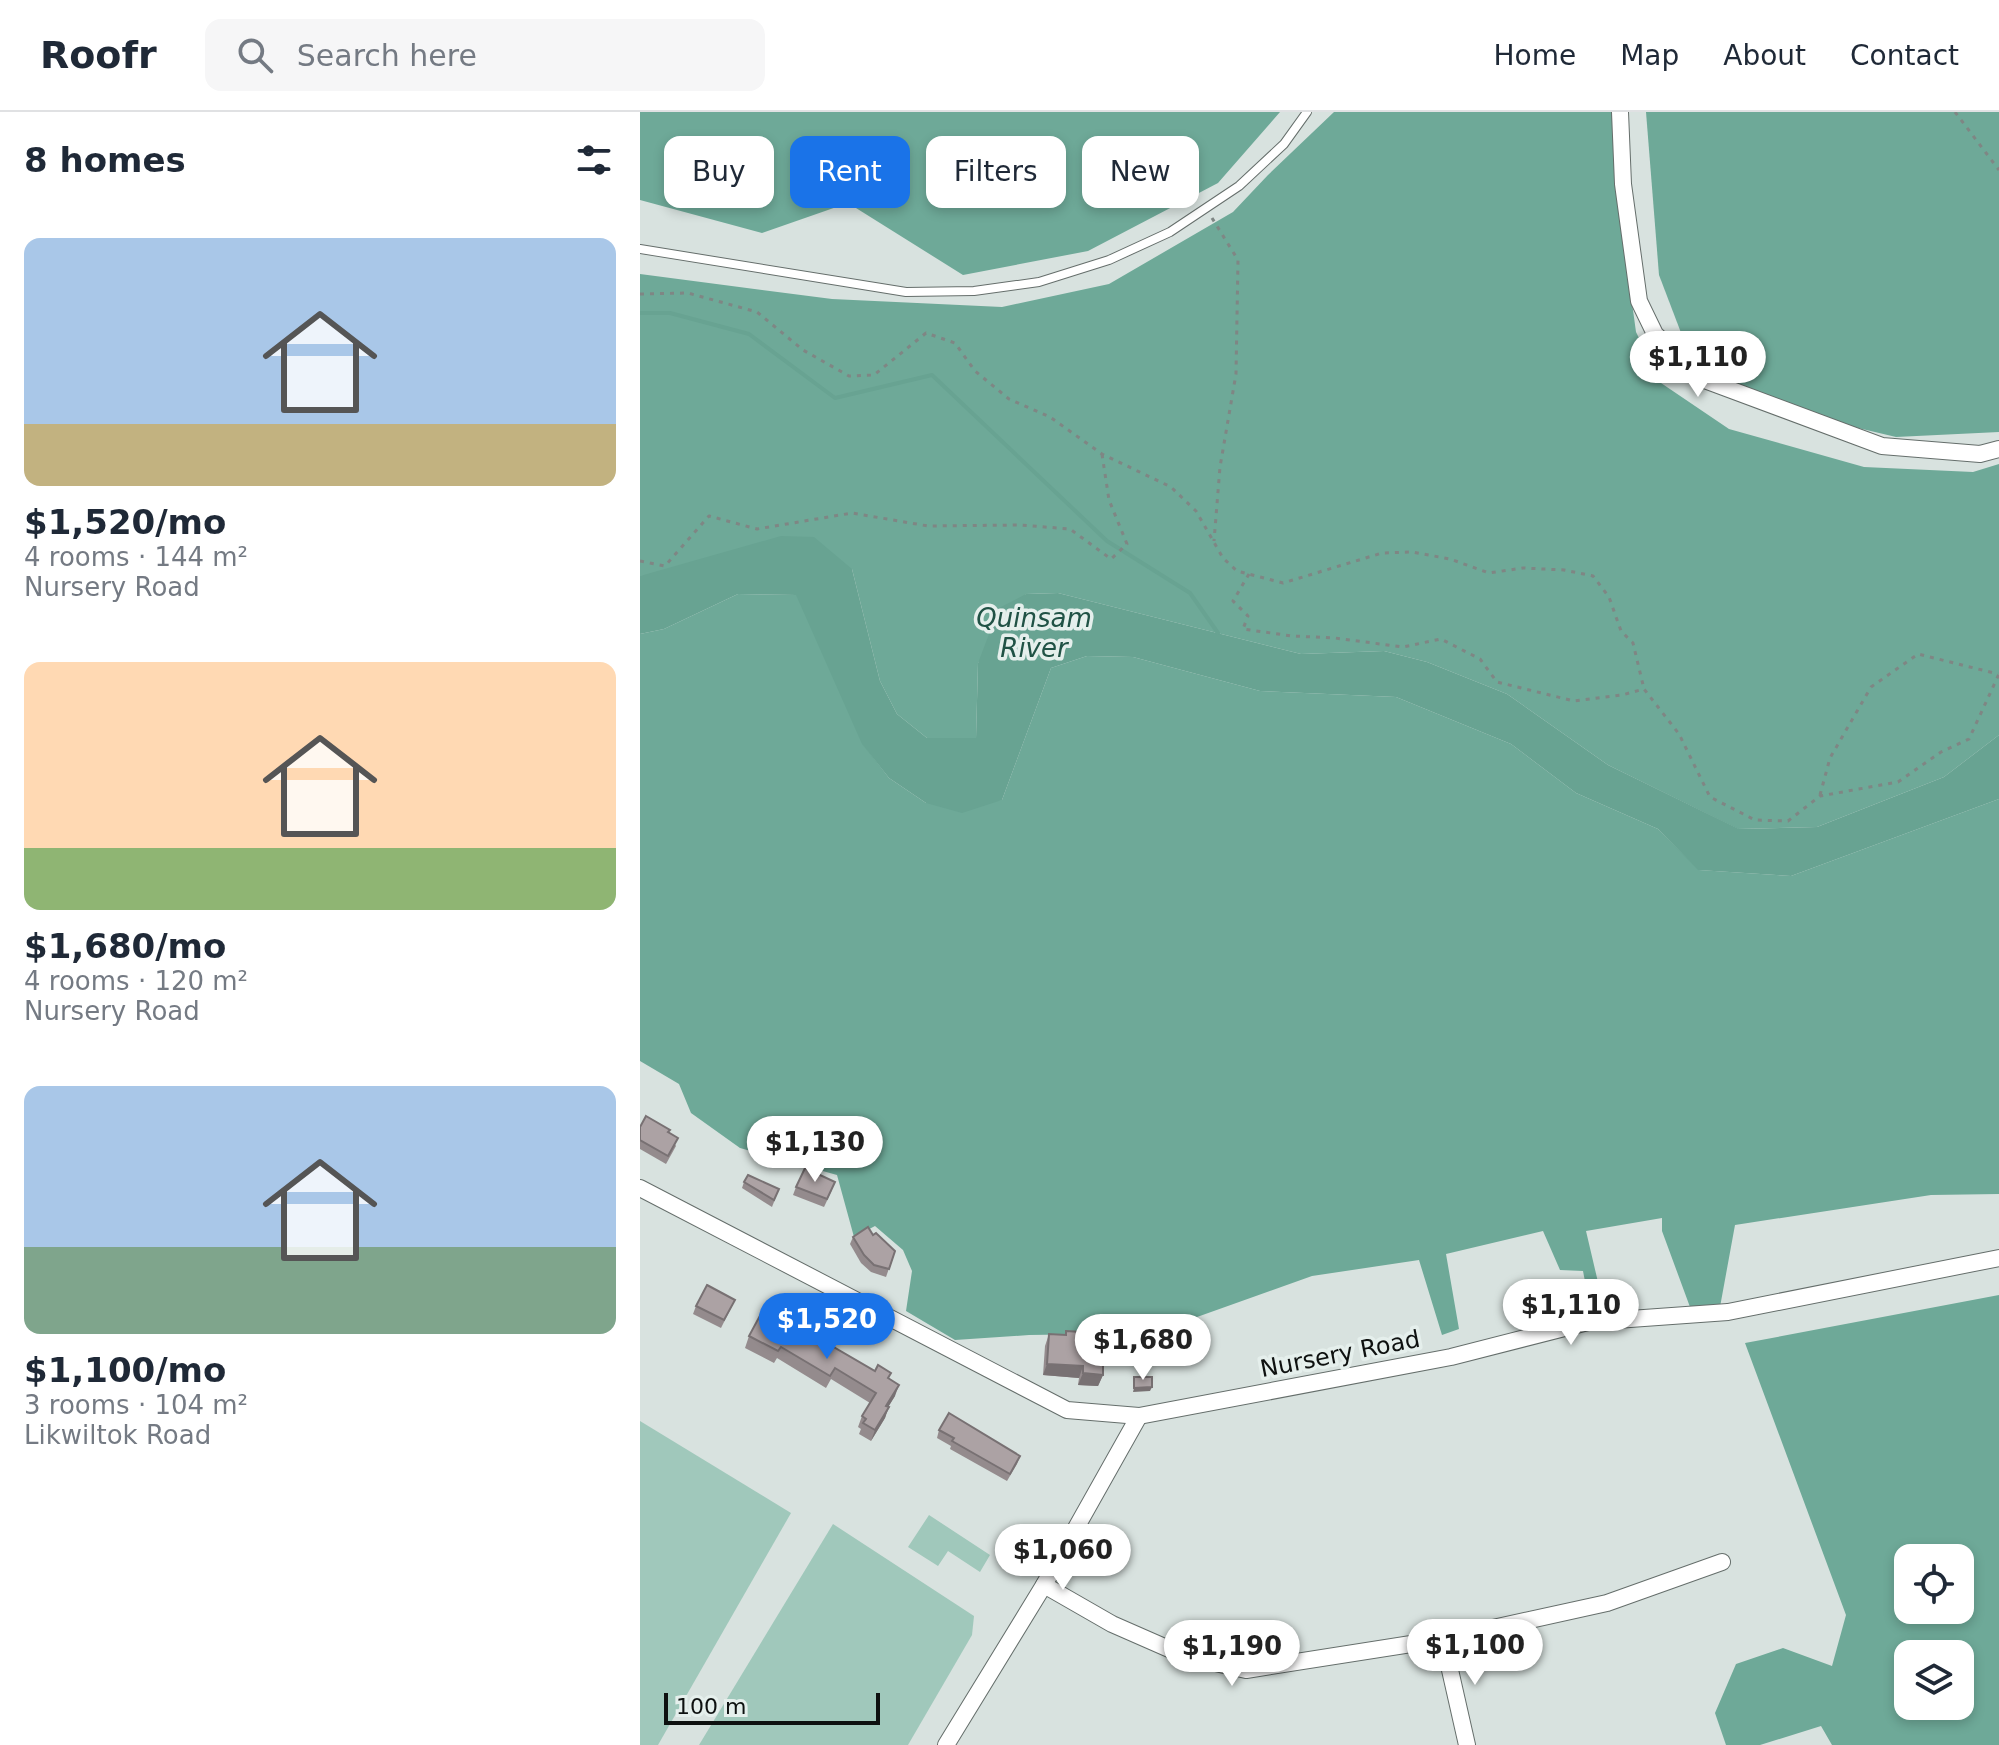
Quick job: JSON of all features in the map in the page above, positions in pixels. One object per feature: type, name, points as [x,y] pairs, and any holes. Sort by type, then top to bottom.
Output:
[{"type":"street","points":[[1620,112],[1623,184],[1639,301],[1655,334],[1702,379],[1882,446],[1980,454],[1999,449]]},
{"type":"street","name":"Nursery Road","points":[[640,1188],[1067,1410],[1139,1416],[1451,1357],[1588,1322],[1728,1312],[1999,1258]]},
{"type":"street","points":[[946,1745],[1044,1585],[1139,1416]]},
{"type":"street","points":[[1044,1585],[1112,1624],[1185,1656],[1246,1670],[1443,1639],[1607,1603],[1722,1562]]},
{"type":"street","points":[[1443,1639],[1467,1745]]},
{"type":"lane","points":[[640,249],[906,292],[974,291],[1039,282],[1109,260],[1170,232],[1239,186],[1284,144],[1307,112]]},
{"type":"path","points":[[1955,112],[1999,170]]},
{"type":"path","points":[[1206,208],[1238,260],[1236,374],[1220,467],[1214,541]]},
{"type":"path","points":[[640,294],[688,293],[757,312],[803,350],[849,376],[874,375],[926,333],[955,343],[975,371],[1009,399],[1050,417],[1102,454],[1171,487],[1196,511],[1223,558],[1237,571],[1283,583],[1382,553],[1412,552],[1450,559],[1489,573],[1523,568],[1564,570],[1593,576],[1609,597],[1621,631],[1633,643],[1644,689],[1679,734],[1710,797],[1755,820],[1788,821],[1820,796],[1898,782],[1941,752],[1969,739],[1998,674],[1918,654],[1871,687],[1830,758],[1820,796]]},
{"type":"path","points":[[640,561],[665,566],[709,516],[757,529],[852,513],[928,526],[1020,525],[1070,529],[1111,559],[1127,544],[1109,500],[1102,454]]},
{"type":"path","points":[[1249,574],[1233,601],[1248,616],[1243,629],[1403,647],[1441,639],[1480,659],[1497,682],[1574,701],[1644,689]]},
{"type":"shaded area","points":[[640,112],[1280,112],[1218,183],[1199,193],[1199,136],[1082,136],[1082,208],[1170,208],[1088,251],[963,275],[856,208],[910,208],[910,136],[790,136],[790,208],[834,208],[762,233],[670,208],[774,208],[774,136],[664,136],[664,206],[640,200]]},
{"type":"shaded area","points":[[1334,112],[1613,112],[1616,186],[1636,332],[1661,383],[1729,429],[1864,467],[1973,472],[1999,464],[1999,735],[1944,777],[1817,827],[1738,829],[1608,765],[1507,694],[1427,662],[1384,651],[1301,654],[1058,593],[1026,594],[978,663],[976,738],[927,738],[897,714],[880,681],[852,569],[640,576],[640,274],[832,299],[1002,307],[1109,284],[1233,212]]},
{"type":"shaded area","points":[[1646,112],[1999,112],[1999,432],[1896,437],[1765,406],[1691,359],[1659,275]]},
{"type":"shaded area","points":[[738,594],[797,595],[863,744],[889,778],[926,803],[1002,800],[1051,668],[1087,656],[1133,657],[1260,691],[1396,697],[1511,744],[1576,793],[1658,829],[1699,870],[1791,876],[1999,799],[1999,1194],[1931,1195],[1735,1225],[1720,1307],[1690,1307],[1662,1231],[1662,1218],[1586,1231],[1605,1312],[1579,1317],[1573,1300],[1587,1292],[1583,1271],[1560,1270],[1543,1231],[1446,1254],[1459,1329],[1442,1335],[1419,1260],[1312,1276],[1169,1327],[1151,1351],[1118,1365],[1098,1334],[955,1340],[906,1311],[912,1271],[903,1250],[875,1226],[854,1237],[837,1175],[740,1148],[691,1113],[679,1084],[640,1061],[640,634],[664,629]]},
{"type":"shaded area","points":[[1999,1295],[1999,1745],[1832,1745],[1821,1726],[1760,1745],[1726,1745],[1715,1713],[1736,1664],[1783,1648],[1832,1666],[1846,1615],[1745,1343]]},
{"type":"shaded area","points":[[640,1421],[791,1513],[658,1745],[640,1745]]},
{"type":"shaded area","points":[[929,1515],[990,1555],[980,1572],[948,1551],[938,1566],[908,1547]]},
{"type":"shaded area","points":[[833,1524],[974,1616],[972,1635],[908,1745],[699,1745]]},
{"type":"water","name":"Quinsam River","points":[[781,536],[814,537],[852,569],[880,681],[897,714],[927,738],[976,738],[978,663],[999,608],[1026,594],[1058,593],[1301,654],[1384,651],[1427,662],[1507,694],[1608,765],[1739,829],[1817,827],[1944,777],[1999,735],[1999,799],[1791,876],[1698,870],[1658,829],[1576,793],[1511,744],[1396,697],[1260,691],[1133,657],[1087,656],[1051,668],[1002,800],[962,813],[926,803],[889,778],[862,744],[796,595],[738,594],[664,629],[640,634],[640,576]]},
{"type":"building","points":[[646,1116],[678,1138],[668,1156],[640,1140],[640,1127]]},
{"type":"building","points":[[805,1168],[835,1182],[827,1199],[796,1187]]},
{"type":"building","points":[[748,1175],[779,1189],[774,1200],[744,1182]]},
{"type":"building","points":[[868,1227],[873,1235],[876,1233],[895,1251],[889,1269],[874,1265],[853,1237]]},
{"type":"building","points":[[707,1285],[735,1300],[724,1320],[696,1306]]},
{"type":"building","points":[[763,1310],[875,1371],[878,1365],[891,1373],[888,1378],[899,1385],[875,1430],[863,1423],[866,1419],[862,1416],[876,1393],[835,1368],[830,1376],[781,1347],[778,1351],[749,1336]]},
{"type":"building","points":[[1066,1331],[1103,1338],[1103,1375],[1083,1373],[1083,1366],[1047,1364],[1049,1334],[1066,1335]]},
{"type":"building","points":[[1134,1377],[1152,1377],[1152,1387],[1134,1388]]},
{"type":"building","points":[[949,1413],[1020,1456],[1010,1474],[952,1441],[954,1438],[939,1430]]},
{"type":"waterway","points":[[640,313],[670,313],[749,334],[835,398],[932,375],[1107,541],[1190,593],[1218,633]]}]
